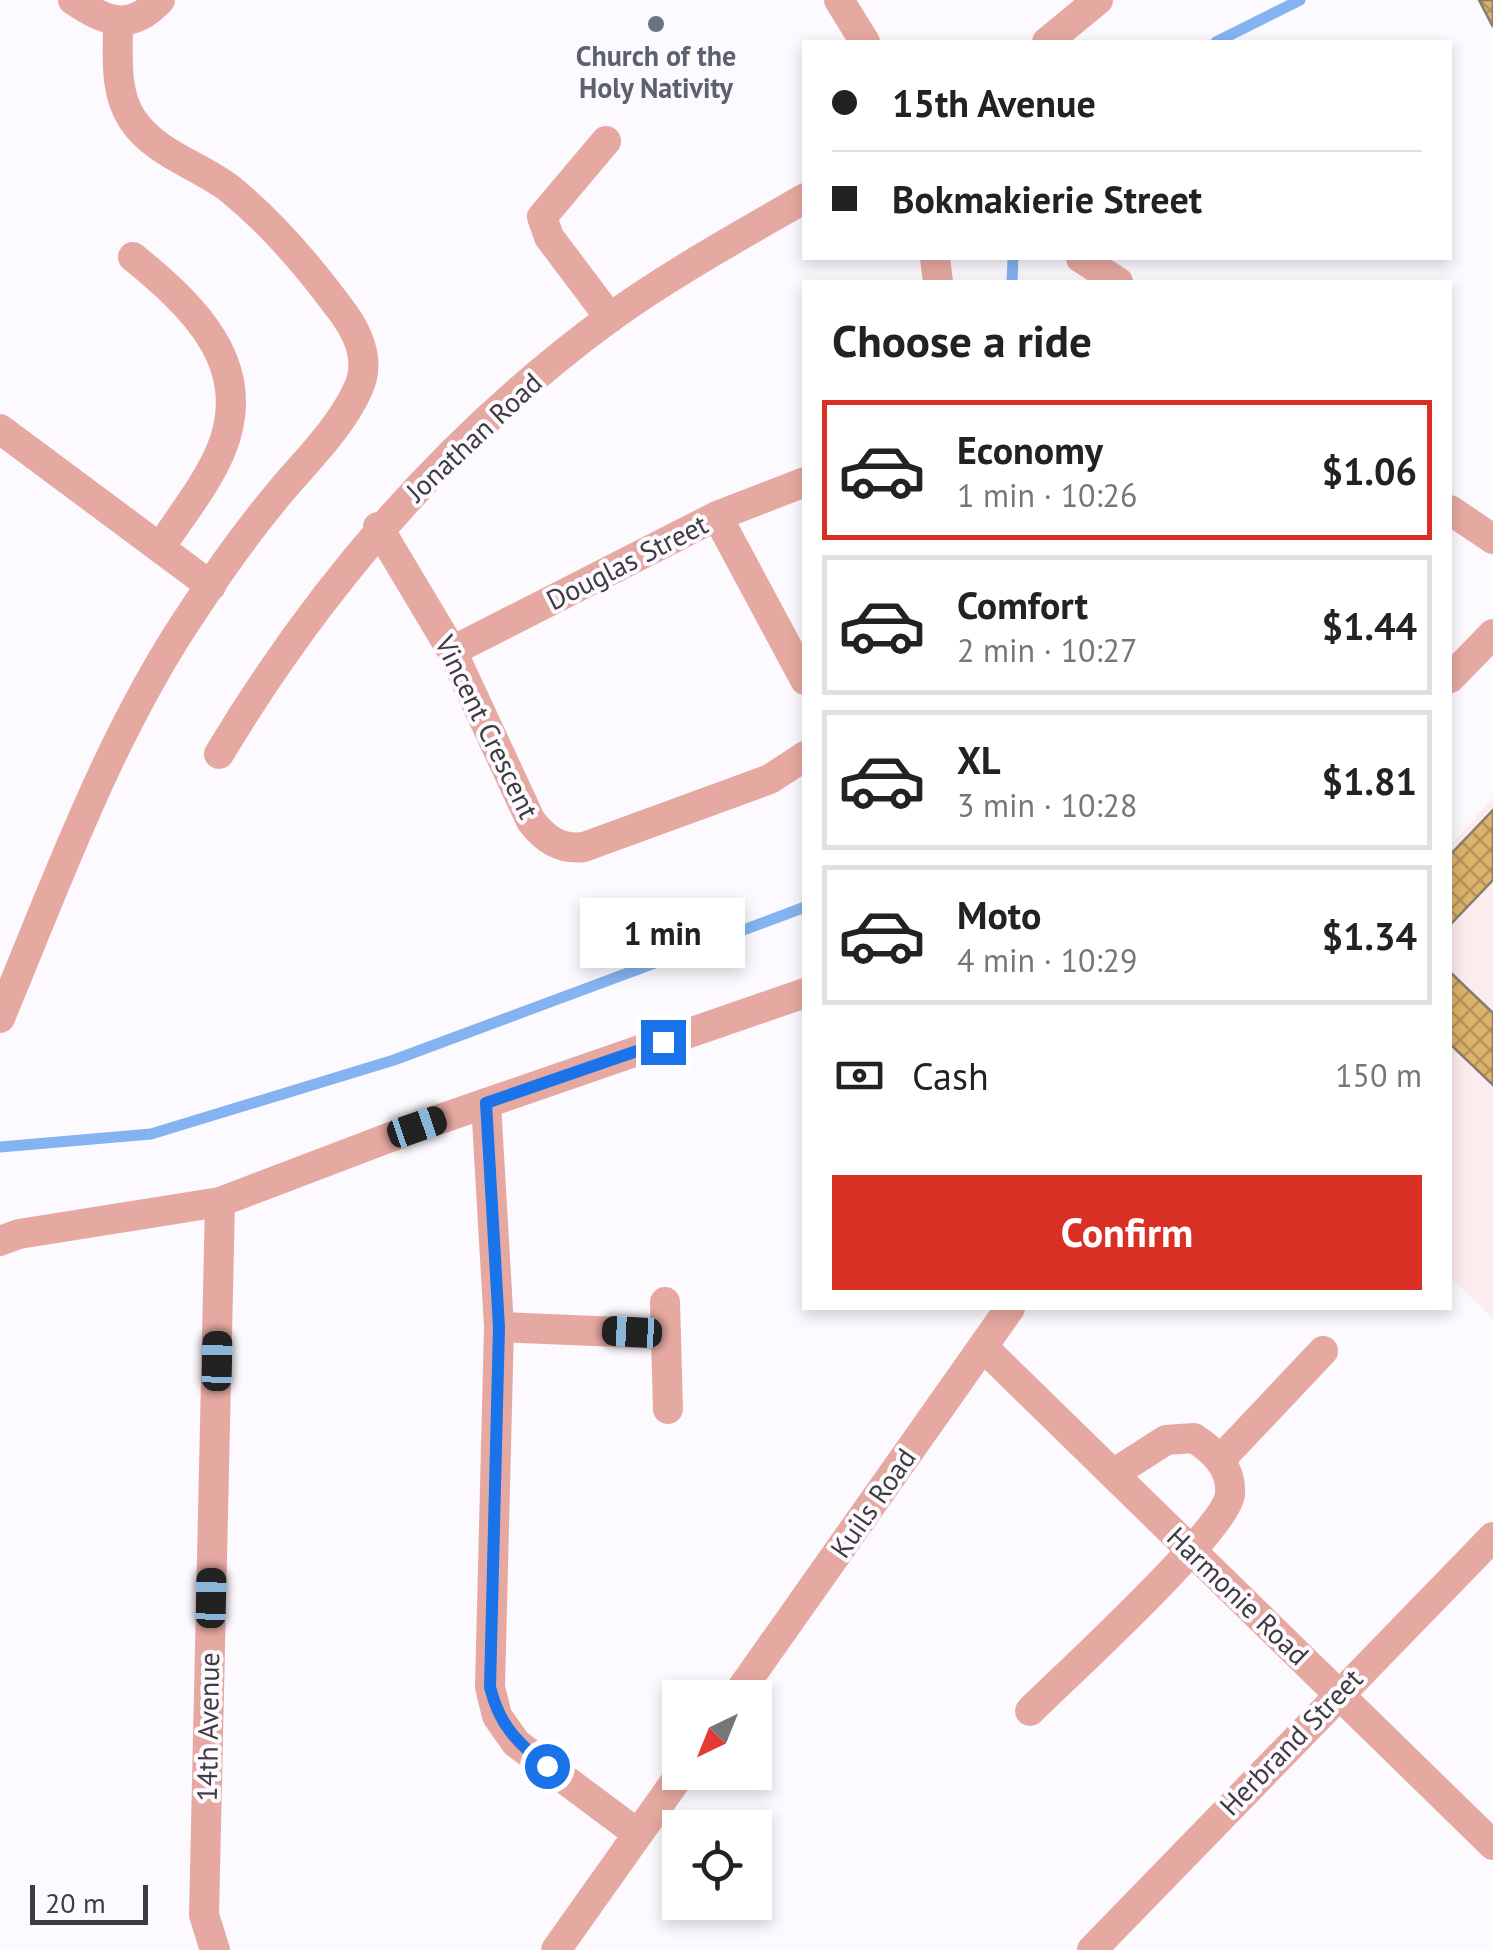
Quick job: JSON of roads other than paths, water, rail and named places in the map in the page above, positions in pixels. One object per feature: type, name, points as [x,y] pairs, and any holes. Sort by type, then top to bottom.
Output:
[{"type":"street","points":[[73,0],[118,23],[134,21],[160,0]]},
{"type":"street","points":[[839,0],[864,40]]},
{"type":"street","points":[[1049,40],[1098,0]]},
{"type":"street","points":[[0,1018],[103,775],[153,674],[210,586],[358,390],[365,368],[361,343],[292,246],[228,188],[158,145],[133,120],[120,92],[118,23]]},
{"type":"street","points":[[606,142],[542,218],[549,237],[610,318]]},
{"type":"street","name":"Jonathan Road","points":[[218,754],[290,644],[378,527],[523,389],[610,318],[802,200]]},
{"type":"street","points":[[132,257],[185,300],[208,327],[224,358],[231,389],[230,422],[220,453],[160,548]]},
{"type":"street","points":[[1084,260],[1115,280]]},
{"type":"street","points":[[0,430],[210,586]]},
{"type":"street","name":"Douglas Street","points":[[452,650],[717,516],[802,483]]},
{"type":"street","points":[[1452,511],[1493,539]]},
{"type":"street","points":[[717,516],[802,674]]},
{"type":"street","name":"Vincent Crescent","points":[[378,527],[452,650],[531,821],[559,845],[584,846],[733,793],[770,779],[802,758]]},
{"type":"street","points":[[1452,676],[1493,634]]},
{"type":"street","points":[[0,1241],[20,1234],[220,1202],[486,1103],[802,994]]},
{"type":"street","points":[[486,1103],[499,1327],[490,1687],[497,1716],[516,1743],[638,1834]]},
{"type":"street","name":"14th Avenue","points":[[215,1950],[204,1916],[220,1202]]},
{"type":"street","points":[[664,1302],[668,1409]]},
{"type":"street","name":"Kuils Road","points":[[748,1680],[1009,1310]]},
{"type":"street","points":[[499,1327],[666,1334]]},
{"type":"street","name":"Harmonie Road","points":[[983,1347],[1493,1845]]},
{"type":"street","points":[[1220,1460],[1323,1350]]},
{"type":"street","points":[[1030,1711],[1192,1550],[1230,1498],[1229,1477],[1220,1460],[1194,1438],[1180,1436],[1146,1450],[1114,1474]]},
{"type":"street","name":"Herbrand Street","points":[[1092,1950],[1493,1536]]},
{"type":"street","points":[[556,1950],[669,1790]]},
{"type":"waterway","points":[[1220,40],[1300,0]]},
{"type":"waterway","points":[[1012,280],[1013,260]]},
{"type":"waterway","points":[[0,1147],[151,1134],[394,1060],[802,908]]},
{"type":"place","name":"Church of the Holy Nativity","points":[[656,24]]}]
